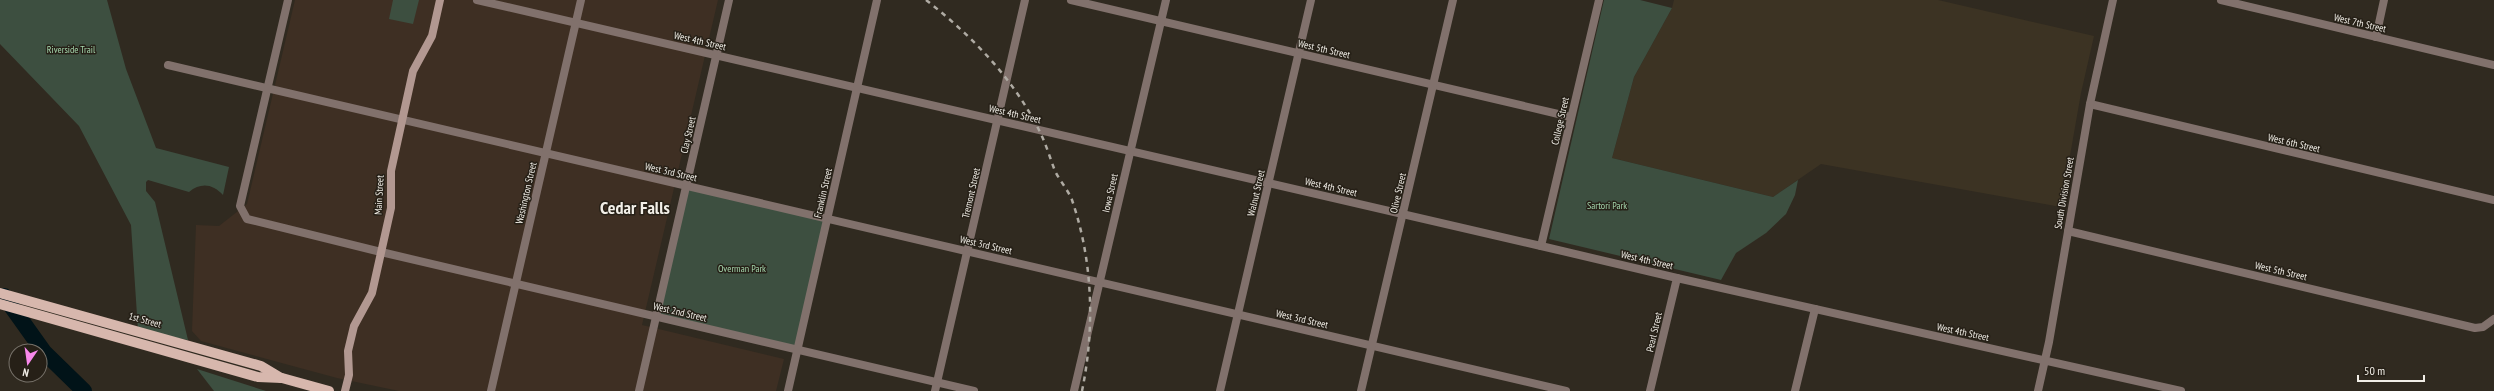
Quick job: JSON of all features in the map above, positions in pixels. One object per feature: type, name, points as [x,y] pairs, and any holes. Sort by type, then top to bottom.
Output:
[{"type":"main road","name":"Main Street","points":[[345,391],[349,375],[348,351],[354,326],[372,293],[391,208],[391,171],[413,71],[432,36],[440,0]]},
{"type":"main road","name":"1st Street","points":[[0,293],[261,366],[282,378]]},
{"type":"main road","name":"1st Street","points":[[0,304],[258,377],[282,378],[329,391]]},
{"type":"street","points":[[267,88],[288,0]]},
{"type":"street","name":"West 4th Street","points":[[477,0],[1815,310],[2176,390]]},
{"type":"street","name":"Washington Street","points":[[490,391],[581,0]]},
{"type":"street","name":"Clay Street","points":[[639,391],[729,0]]},
{"type":"street","name":"Franklin Street","points":[[788,391],[877,0]]},
{"type":"street","name":"Tremont Street","points":[[935,391],[1025,0]]},
{"type":"street","name":"West 5th Street","points":[[1071,0],[1571,117]]},
{"type":"street","name":"Iowa Street","points":[[1074,391],[1166,0]]},
{"type":"street","name":"Walnut Street","points":[[1220,391],[1311,0]]},
{"type":"street","name":"Olive Street","points":[[1361,391],[1454,0]]},
{"type":"street","name":"College Street","points":[[1541,246],[1599,0]]},
{"type":"street","name":"South Division Street","points":[[2038,391],[2045,360],[2090,104],[2113,0]]},
{"type":"street","name":"West 7th Street","points":[[2221,0],[2494,66]]},
{"type":"street","points":[[2376,37],[2384,0]]},
{"type":"street","name":"West 3rd Street","points":[[168,65],[1566,391]]},
{"type":"street","name":"West 2nd Street","points":[[267,88],[240,206],[247,219],[515,284],[974,391]]},
{"type":"street","name":"West 6th Street","points":[[2090,104],[2494,200]]},
{"type":"street","name":"West 5th Street","points":[[2068,231],[2475,328],[2483,328],[2492,321]]},
{"type":"street","name":"Pearl Street","points":[[1650,391],[1677,278]]},
{"type":"street","points":[[1795,391],[1815,310]]},
{"type":"shaded area","points":[[295,0],[718,0],[642,325],[784,359],[776,391],[399,391],[337,378],[201,341],[192,331],[196,225],[219,226],[247,204]]},
{"type":"shaded area","points":[[1674,0],[1938,0],[2094,36],[2081,93],[2061,207],[1821,164],[1773,197],[1612,158],[1634,77],[1672,8]]},
{"type":"green space","name":"Riverside Trail","points":[[0,0],[107,0],[126,69],[156,148],[229,167],[223,195],[215,188],[207,186],[198,187],[189,192],[148,180],[146,182],[146,191],[155,202],[188,340],[138,330],[131,225],[79,126],[0,44]]},
{"type":"green space","points":[[393,0],[419,0],[413,24],[389,19]]},
{"type":"green space","name":"Sartori Park","points":[[1604,0],[1640,0],[1672,8],[1634,77],[1612,158],[1773,197],[1798,180],[1795,195],[1786,214],[1766,233],[1736,253],[1721,280],[1549,239]]},
{"type":"green space","name":"Overman Park","points":[[686,185],[827,218],[797,350],[656,317]]},
{"type":"green space","points":[[197,369],[266,391],[214,391]]},
{"type":"waterway","points":[[4,296],[44,352],[84,391]]},
{"type":"railway","points":[[926,0],[960,28],[1005,76],[1030,113],[1040,132],[1055,171],[1072,200],[1084,247],[1090,295],[1089,343],[1082,391]]},
{"type":"district","name":"Cedar Falls","points":[[635,207]]}]
